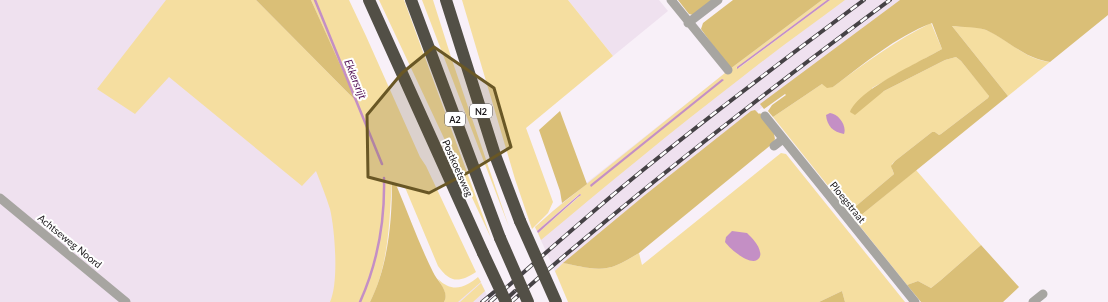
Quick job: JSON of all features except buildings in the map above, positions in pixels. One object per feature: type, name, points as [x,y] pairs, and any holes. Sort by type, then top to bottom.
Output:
[{"type":"highway","name":"Postkoetsweg","points":[[369,0],[506,302]]},
{"type":"highway","name":"Postkoetsweg","points":[[411,0],[500,238],[528,302]]},
{"type":"highway","name":"N2","points":[[446,0],[495,155],[520,220],[556,302]]},
{"type":"street","points":[[670,0],[728,70]]},
{"type":"street","points":[[688,23],[718,0]]},
{"type":"street","name":"Ploegstraat","points":[[765,116],[915,302]]},
{"type":"street","points":[[774,146],[783,139]]},
{"type":"street","name":"Achtseweg Noord","points":[[0,198],[126,302]]},
{"type":"street","points":[[1033,302],[1042,294]]},
{"type":"highlighted area","points":[[434,47],[494,88],[511,147],[471,171],[429,193],[368,177],[367,115],[402,73]]},
{"type":"shaded area","points":[[0,0],[214,0],[309,147],[337,224],[339,302],[0,302]]},
{"type":"shaded area","points":[[166,0],[256,0],[356,101],[311,0],[349,0],[420,157],[426,166],[476,272],[465,278],[455,280],[442,272],[438,266],[404,185],[397,187],[396,184],[392,182],[385,259],[370,302],[330,302],[333,293],[335,270],[333,230],[330,209],[316,171],[302,186],[169,77],[135,114],[97,89]]},
{"type":"shaded area","points":[[256,0],[311,0],[357,102]]},
{"type":"shaded area","points":[[379,0],[404,0],[491,238]]},
{"type":"shaded area","points":[[422,0],[433,0],[509,227]]},
{"type":"shaded area","points":[[462,0],[568,0],[613,56],[526,128],[553,202],[548,213],[532,229],[515,179]]},
{"type":"shaded area","points":[[568,0],[659,0],[668,11],[613,56]]},
{"type":"shaded area","points":[[678,0],[717,0],[693,15],[689,14]]},
{"type":"shaded area","points":[[733,0],[822,0],[730,69],[701,29],[703,23]]},
{"type":"shaded area","points":[[822,0],[906,0],[770,101],[557,276],[535,227],[570,196],[730,69]]},
{"type":"shaded area","points":[[822,0],[827,0],[736,68],[739,68],[830,0],[845,0],[690,118],[541,240],[538,233],[581,195],[580,194],[577,196],[537,231],[535,227],[553,211],[730,69]]},
{"type":"shaded area","points":[[827,0],[830,0],[737,69],[737,67]]},
{"type":"shaded area","points":[[900,0],[1108,0],[1108,15],[1050,62],[1040,60],[1024,53],[995,34],[986,30],[952,26],[1008,96],[855,220],[849,212],[894,174],[891,166],[895,161],[932,132],[939,135],[941,134],[989,96],[961,61],[956,57],[945,60],[884,91],[855,115],[850,112],[865,94],[877,85],[942,49],[932,23],[893,43],[833,87],[827,88],[822,84],[773,117],[768,111],[772,105],[786,95],[785,94],[764,109],[760,104]]},
{"type":"shaded area","points":[[931,23],[942,49],[872,88],[873,98],[945,60],[956,57],[961,61],[989,96],[941,134],[939,135],[932,132],[895,161],[892,164],[894,174],[849,212],[773,117],[822,84],[833,87],[893,44]]},
{"type":"shaded area","points":[[952,26],[974,27],[986,30],[1032,57],[1050,62],[1008,96]]},
{"type":"shaded area","points":[[722,79],[724,80],[591,187],[590,185]]},
{"type":"shaded area","points":[[755,110],[759,114],[760,113],[773,129],[775,139],[772,144],[639,253],[617,265],[597,269],[563,263],[645,195],[751,111]]},
{"type":"shaded area","points":[[560,111],[587,184],[562,203],[560,191],[539,130]]},
{"type":"shaded area","points":[[830,113],[842,121],[845,131],[844,134],[837,132],[829,125],[826,115]]},
{"type":"shaded area","points":[[781,153],[786,154],[905,302],[845,302],[842,291],[819,302],[568,302],[555,271],[563,263],[597,269],[617,265],[639,253],[642,265]]},
{"type":"shaded area","points":[[916,170],[981,245],[931,288],[918,281],[907,285],[855,220]]},
{"type":"shaded area","points":[[392,182],[396,184],[428,261],[444,290],[444,302],[370,302],[381,274],[388,244]]},
{"type":"shaded area","points":[[580,194],[581,195],[538,233],[537,231]]},
{"type":"shaded area","points":[[732,231],[747,233],[751,237],[759,249],[760,257],[757,260],[754,261],[745,258],[727,245],[725,242],[726,237]]},
{"type":"shaded area","points":[[981,245],[1019,287],[1003,302],[921,302],[907,285],[918,281],[931,288]]},
{"type":"shaded area","points":[[478,277],[481,282],[458,302],[444,302],[445,293],[438,279],[448,286],[458,287],[468,284]]},
{"type":"shaded area","points":[[479,278],[490,302],[453,302]]},
{"type":"shaded area","points":[[481,283],[485,291],[473,302],[460,302]]},
{"type":"shaded area","points":[[842,291],[845,302],[819,302]]},
{"type":"waterway","name":"Ekkersrijt","points":[[315,0],[382,164]]},
{"type":"waterway","name":"Ekkersrijt","points":[[360,302],[376,257],[382,226],[384,178]]},
{"type":"railway","points":[[490,302],[585,218],[670,148],[864,0]]},
{"type":"railway","points":[[511,302],[603,223],[697,147],[890,0]]},
{"type":"railway","points":[[503,302],[515,291]]},
{"type":"railway","points":[[482,302],[494,292]]}]
